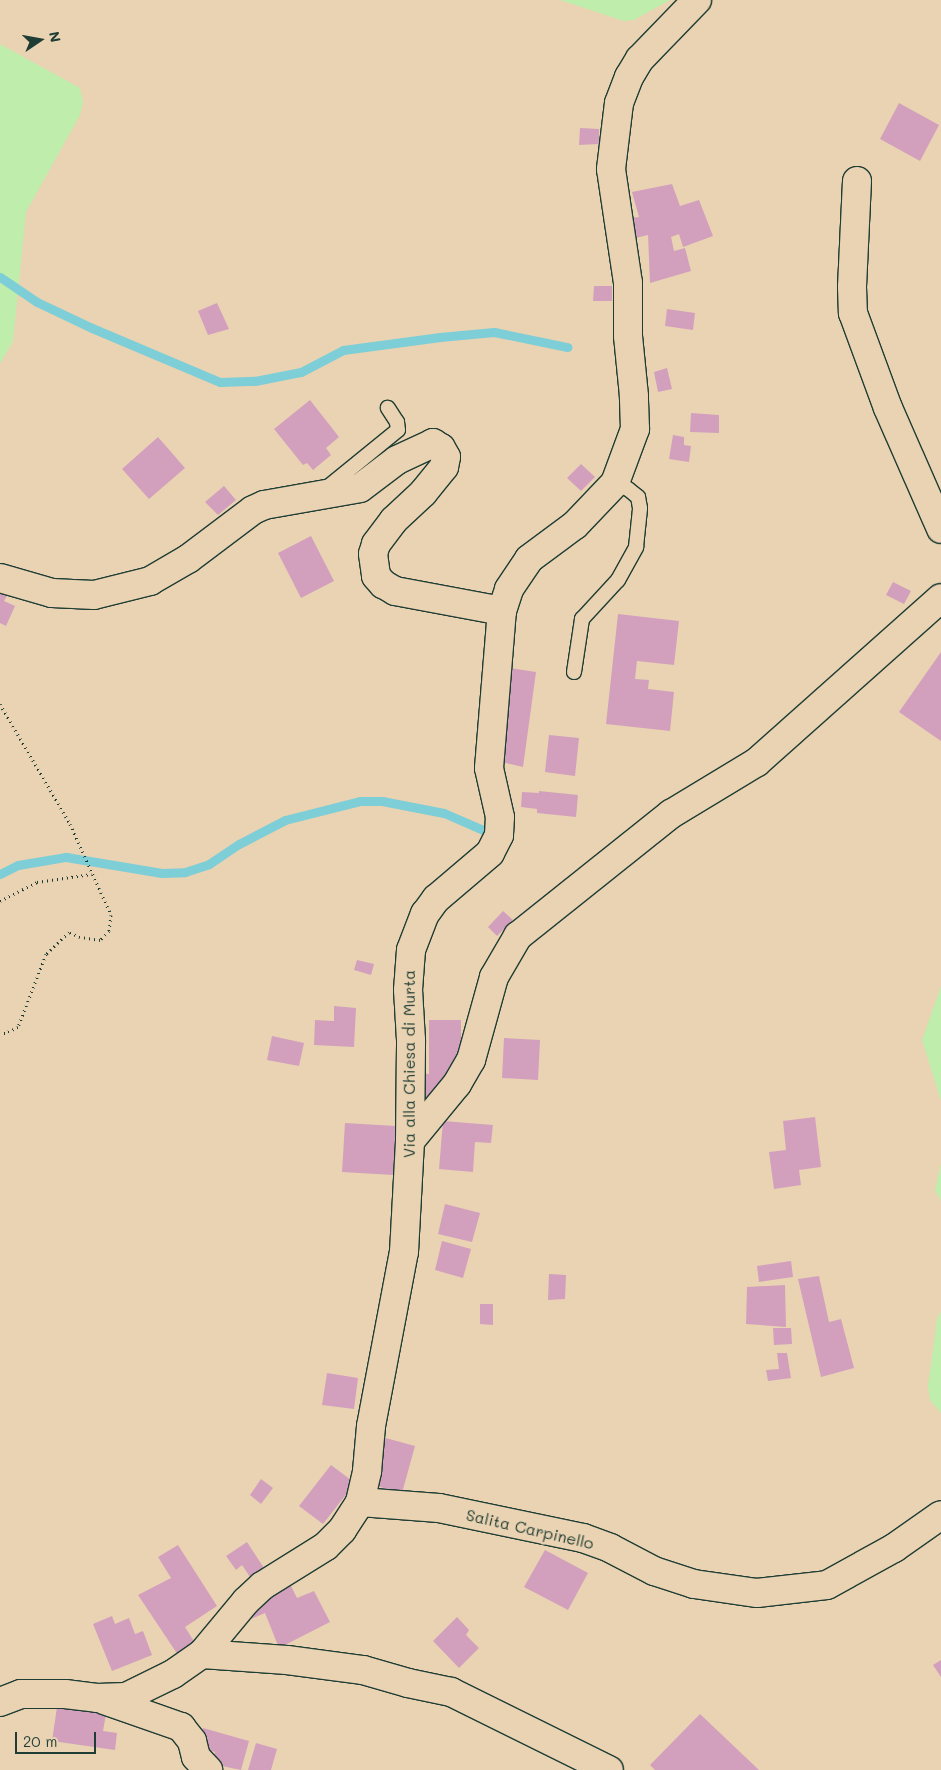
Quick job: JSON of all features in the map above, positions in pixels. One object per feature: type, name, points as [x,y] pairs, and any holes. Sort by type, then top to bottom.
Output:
[{"type":"street","name":"Via alla Chiesa di Murta","points":[[0,1702],[21,1694],[65,1694],[98,1698],[126,1696],[173,1674],[202,1654],[246,1601],[262,1586],[326,1546],[342,1530],[360,1502],[367,1471],[371,1426],[404,1252],[410,1141],[411,1040],[408,990],[411,950],[425,914],[436,899],[490,853],[499,835],[500,817],[489,768],[502,611],[509,589],[529,559],[575,525],[615,483],[634,429],[634,396],[628,336],[628,283],[611,169],[619,103],[629,77],[640,60],[697,0]]},
{"type":"street","points":[[857,181],[852,287],[854,313],[888,408],[941,529]]},
{"type":"street","points":[[0,578],[52,593],[94,595],[150,581],[188,559],[252,510],[264,505],[360,488],[397,460],[433,443],[441,448],[446,458],[440,474],[394,520],[376,544],[373,554],[376,576],[383,584],[395,590],[502,611]]},
{"type":"street","points":[[410,1141],[457,1084],[471,1060],[494,977],[518,936],[671,814],[756,762],[940,598]]},
{"type":"street","name":"Salita Carpinello","points":[[360,1502],[439,1508],[583,1538],[610,1548],[654,1571],[694,1584],[757,1593],[812,1585],[827,1585],[894,1548],[941,1515]]},
{"type":"street","points":[[202,1654],[286,1660],[363,1670],[408,1683],[451,1692],[609,1770]]},
{"type":"street","points":[[98,1698],[181,1727],[192,1741],[196,1757],[208,1770]]},
{"type":"lane","points":[[315,496],[398,430],[397,422],[388,408]]},
{"type":"lane","points":[[574,672],[582,620],[618,580],[636,547],[640,508],[638,497],[628,489],[615,483]]},
{"type":"path","points":[[0,704],[70,824],[111,915],[109,930],[100,940],[80,937],[68,932],[46,954],[18,1027],[5,1033],[0,1032]]},
{"type":"path","points":[[0,901],[37,882],[65,876],[76,877],[91,874]]},
{"type":"green space","points":[[560,0],[670,0],[634,20],[624,21]]},
{"type":"green space","points":[[0,44],[80,88],[83,102],[80,115],[26,212],[13,341],[0,364]]},
{"type":"green space","points":[[941,986],[941,1101],[922,1040]]},
{"type":"green space","points":[[941,1164],[941,1201],[935,1190]]},
{"type":"green space","points":[[941,1311],[941,1413],[930,1400],[928,1386],[937,1320]]},
{"type":"building","points":[[899,103],[939,125],[920,161],[880,139]]},
{"type":"building","points":[[580,128],[599,129],[599,144],[579,145]]},
{"type":"building","points":[[672,184],[680,206],[699,200],[713,236],[683,247],[679,234],[671,237],[674,251],[685,248],[691,271],[650,283],[648,235],[635,238],[630,218],[639,217],[632,192]]},
{"type":"building","points":[[594,286],[612,286],[612,301],[593,301]]},
{"type":"building","points":[[217,303],[229,329],[208,335],[198,311]]},
{"type":"building","points":[[667,309],[695,313],[693,330],[665,326]]},
{"type":"building","points":[[667,368],[672,389],[658,392],[654,372]]},
{"type":"building","points":[[310,400],[339,437],[326,448],[331,455],[313,470],[307,463],[303,465],[274,429]]},
{"type":"building","points":[[691,413],[719,415],[719,433],[690,432]]},
{"type":"building","points":[[673,435],[684,437],[684,445],[691,446],[689,462],[669,459]]},
{"type":"building","points":[[158,437],[185,468],[149,499],[122,469]]},
{"type":"building","points":[[581,464],[595,477],[581,491],[567,478]]},
{"type":"building","points":[[224,486],[236,500],[218,515],[205,502]]},
{"type":"building","points":[[311,536],[334,581],[301,598],[278,553]]},
{"type":"building","points":[[893,582],[911,591],[904,604],[886,595]]},
{"type":"building","points":[[0,590],[8,594],[4,601],[15,606],[6,626],[0,623]]},
{"type":"building","points":[[618,614],[679,621],[674,665],[637,661],[635,679],[649,680],[648,689],[674,692],[670,731],[606,724]]},
{"type":"building","points":[[941,652],[941,741],[899,712]]},
{"type":"building","points":[[503,667],[536,672],[523,767],[498,761]]},
{"type":"building","points":[[549,735],[579,738],[575,776],[545,772]]},
{"type":"building","points":[[539,791],[578,795],[576,817],[537,813],[537,809],[521,807],[522,792],[539,793]]},
{"type":"building","points":[[503,911],[513,920],[497,936],[488,927]]},
{"type":"building","points":[[357,960],[374,964],[371,975],[354,970]]},
{"type":"building","points":[[334,1006],[356,1008],[354,1047],[314,1045],[315,1020],[334,1021]]},
{"type":"building","points":[[429,1020],[461,1020],[461,1038],[469,1042],[448,1081],[420,1103],[420,1073],[429,1074]]},
{"type":"building","points":[[272,1036],[304,1043],[299,1066],[267,1060]]},
{"type":"building","points":[[504,1038],[540,1040],[538,1080],[502,1078]]},
{"type":"building","points":[[815,1117],[821,1167],[799,1170],[801,1185],[774,1189],[769,1152],[786,1150],[783,1121]]},
{"type":"building","points":[[443,1121],[493,1125],[491,1143],[475,1142],[473,1172],[439,1169]]},
{"type":"building","points":[[345,1123],[396,1126],[393,1175],[342,1172]]},
{"type":"building","points":[[445,1204],[480,1213],[472,1242],[438,1234]]},
{"type":"building","points":[[442,1241],[471,1249],[463,1278],[435,1270]]},
{"type":"building","points":[[791,1261],[793,1277],[759,1282],[757,1266]]},
{"type":"building","points":[[549,1274],[566,1275],[565,1299],[548,1300]]},
{"type":"building","points":[[819,1276],[829,1322],[841,1319],[854,1368],[821,1377],[798,1279]]},
{"type":"building","points":[[785,1285],[786,1327],[746,1324],[747,1287]]},
{"type":"building","points":[[480,1304],[493,1304],[493,1325],[480,1324]]},
{"type":"building","points":[[773,1328],[791,1328],[792,1344],[774,1345]]},
{"type":"building","points":[[777,1353],[787,1353],[791,1378],[768,1381],[766,1370],[779,1369]]},
{"type":"building","points":[[327,1373],[358,1378],[354,1409],[322,1405]]},
{"type":"building","points":[[382,1437],[415,1446],[402,1493],[369,1484]]},
{"type":"building","points":[[331,1465],[355,1483],[323,1524],[299,1506]]},
{"type":"building","points":[[261,1479],[273,1488],[261,1504],[250,1495]]},
{"type":"building","points":[[247,1542],[268,1574],[254,1583],[242,1565],[236,1570],[226,1556]]},
{"type":"building","points":[[178,1545],[217,1606],[185,1627],[195,1643],[178,1655],[138,1595],[171,1578],[158,1557]]},
{"type":"building","points":[[545,1550],[588,1573],[568,1610],[524,1587]]},
{"type":"building","points":[[287,1578],[297,1598],[314,1591],[330,1622],[279,1648],[265,1613],[251,1619],[247,1609]]},
{"type":"building","points":[[112,1616],[115,1624],[129,1618],[135,1634],[143,1631],[152,1655],[112,1671],[93,1624]]},
{"type":"building","points":[[457,1617],[469,1630],[466,1635],[479,1648],[459,1668],[433,1641]]},
{"type":"building","points":[[941,1660],[941,1677],[933,1665]]},
{"type":"building","points":[[57,1707],[106,1714],[103,1731],[117,1733],[115,1750],[52,1741]]},
{"type":"building","points":[[700,1714],[759,1770],[655,1770],[650,1765]]},
{"type":"building","points":[[203,1728],[249,1741],[241,1770],[212,1764],[215,1752],[199,1747]]},
{"type":"building","points":[[256,1743],[277,1749],[271,1770],[248,1770]]},
{"type":"waterway","points":[[0,277],[37,302],[92,328],[220,382],[255,381],[301,372],[343,350],[440,337],[494,332],[567,347]]},
{"type":"waterway","points":[[0,874],[18,865],[66,857],[162,873],[185,872],[209,864],[239,844],[285,820],[360,801],[382,801],[444,813],[483,830]]}]
